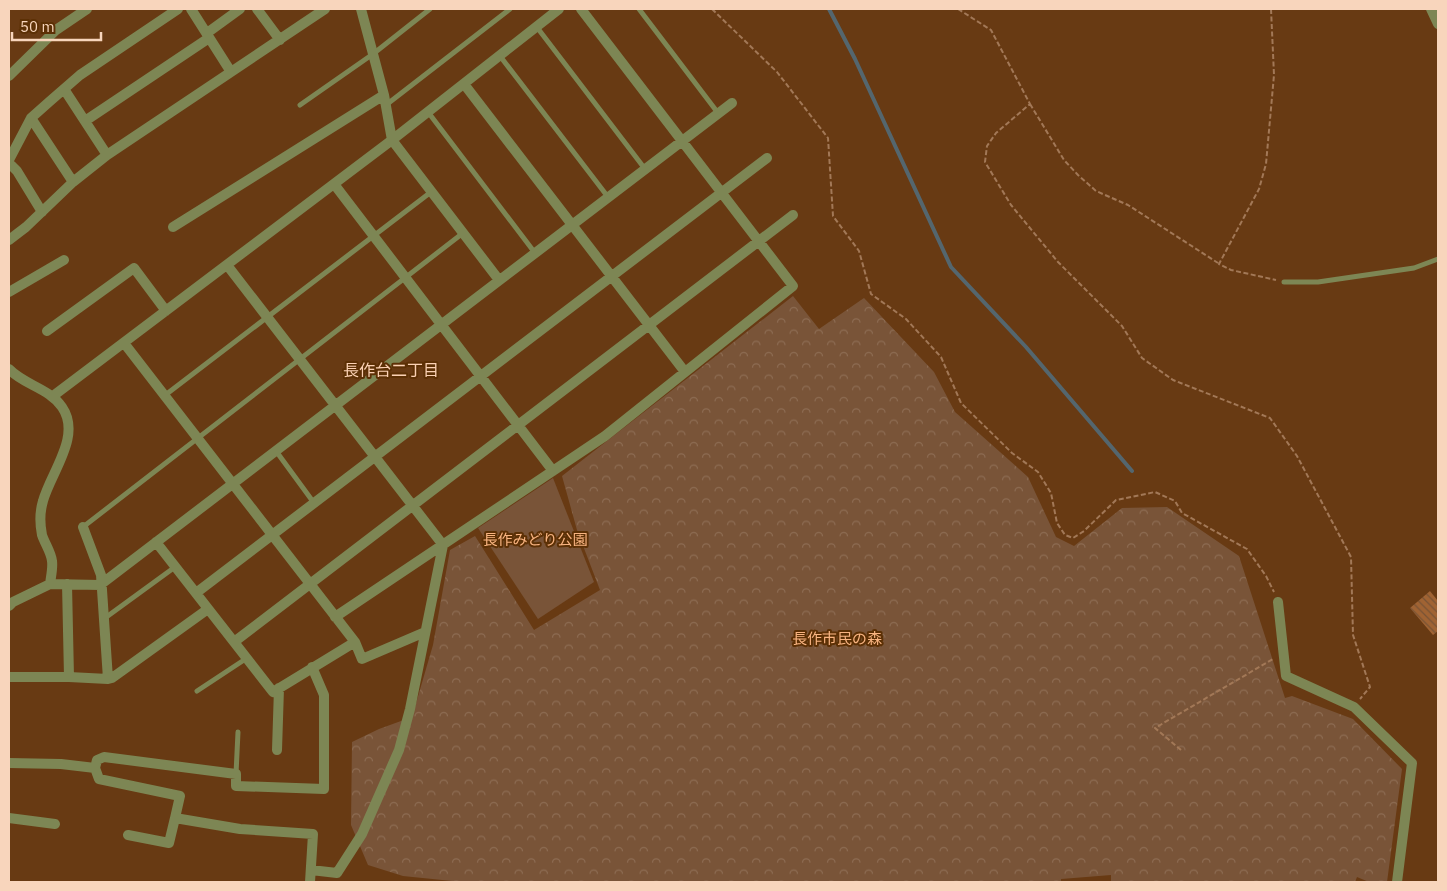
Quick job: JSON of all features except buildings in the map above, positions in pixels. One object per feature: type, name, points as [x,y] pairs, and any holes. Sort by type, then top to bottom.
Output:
[{"type":"street","points":[[9,76],[56,30],[87,9]]},
{"type":"street","points":[[42,212],[9,161],[31,118],[80,76],[178,9]]},
{"type":"street","points":[[191,9],[232,72]]},
{"type":"street","points":[[85,121],[208,36],[240,9]]},
{"type":"street","points":[[257,9],[280,40]]},
{"type":"street","points":[[9,240],[26,227],[73,182],[107,155],[325,9]]},
{"type":"street","points":[[362,9],[385,100],[392,140],[499,280]]},
{"type":"street","points":[[53,396],[392,140],[559,9]]},
{"type":"street","points":[[335,617],[605,436],[793,286],[581,9]]},
{"type":"street","points":[[1431,9],[1438,24]]},
{"type":"street","points":[[464,84],[684,372]]},
{"type":"street","points":[[64,89],[107,155]]},
{"type":"street","points":[[173,228],[385,100]]},
{"type":"street","points":[[10,601],[50,584],[100,584],[732,103]]},
{"type":"street","points":[[31,118],[73,182]]},
{"type":"street","points":[[196,593],[767,158]]},
{"type":"street","points":[[334,184],[553,471]]},
{"type":"street","points":[[234,642],[793,215]]},
{"type":"street","points":[[9,292],[64,260]]},
{"type":"street","points":[[227,265],[443,545],[410,709],[399,750],[362,834],[337,872],[311,870]]},
{"type":"street","points":[[47,331],[134,268],[166,311]]},
{"type":"street","points":[[124,343],[354,642],[362,659],[425,632]]},
{"type":"street","points":[[9,369],[53,396],[68,418],[65,449],[43,500],[41,515],[42,534],[52,560],[50,584]]},
{"type":"street","points":[[83,527],[101,575],[100,584],[108,679]]},
{"type":"street","points":[[156,542],[273,692],[354,642]]},
{"type":"street","points":[[66,584],[69,677]]},
{"type":"street","points":[[1278,602],[1286,676],[1354,707],[1412,763],[1397,882]]},
{"type":"street","points":[[9,677],[112,678],[208,609]]},
{"type":"street","points":[[128,835],[169,843],[180,796],[99,779],[95,768],[98,760],[104,757],[236,774],[236,786],[324,789],[324,695],[312,667]]},
{"type":"street","points":[[277,750],[279,688]]},
{"type":"street","points":[[9,763],[61,764],[95,768]]},
{"type":"street","points":[[9,818],[55,824]]},
{"type":"street","points":[[175,818],[240,829],[313,834],[310,882]]},
{"type":"lane","points":[[300,106],[430,9]]},
{"type":"lane","points":[[385,100],[510,9]]},
{"type":"lane","points":[[639,9],[718,113]]},
{"type":"lane","points":[[536,26],[645,169]]},
{"type":"lane","points":[[499,55],[608,197]]},
{"type":"lane","points":[[428,112],[535,253]]},
{"type":"lane","points":[[164,396],[432,192]]},
{"type":"lane","points":[[83,527],[463,234]]},
{"type":"lane","points":[[1284,282],[1318,282],[1414,268],[1438,259]]},
{"type":"lane","points":[[276,451],[314,503]]},
{"type":"lane","points":[[103,619],[175,566]]},
{"type":"lane","points":[[197,691],[247,658]]},
{"type":"lane","points":[[236,774],[238,732]]},
{"type":"path","points":[[712,9],[777,72],[828,138],[833,216],[859,251],[871,294],[906,319],[940,357],[961,403],[1012,453],[1038,472],[1051,494],[1057,523],[1065,535],[1073,538],[1084,531],[1116,500],[1155,492],[1175,501],[1182,513],[1247,549],[1266,576],[1278,602]]},
{"type":"path","points":[[958,9],[991,30],[1030,104],[1064,160],[1084,181],[1096,191],[1128,205],[1219,264],[1231,270],[1284,282]]},
{"type":"path","points":[[1219,264],[1259,189],[1266,164],[1274,75],[1271,9]]},
{"type":"path","points":[[1030,104],[996,133],[987,146],[986,162],[1011,205],[1058,262],[1122,326],[1142,358],[1173,380],[1270,418],[1297,456],[1347,548],[1351,557],[1352,635],[1370,687],[1354,707]]},
{"type":"path","points":[[1181,750],[1155,728],[1284,652]]},
{"type":"green space","name":"長作市民の森","points":[[793,296],[819,329],[864,298],[934,372],[955,412],[1028,477],[1056,537],[1074,546],[1122,508],[1167,507],[1239,556],[1285,698],[1292,696],[1353,719],[1402,769],[1387,882],[1369,882],[1357,877],[1355,882],[1111,882],[1111,875],[1061,879],[1061,882],[462,882],[403,876],[368,865],[351,825],[352,742],[379,729],[412,717],[433,645],[450,550],[475,536],[534,630],[600,590],[577,530],[562,476]]},
{"type":"green space","name":"長作みどり公園","points":[[553,478],[594,582],[538,619],[478,528]]},
{"type":"waterway","points":[[829,9],[855,59],[951,267],[1026,347],[1132,471]]},
{"type":"district","name":"長作台二丁目","points":[[391,370]]}]
